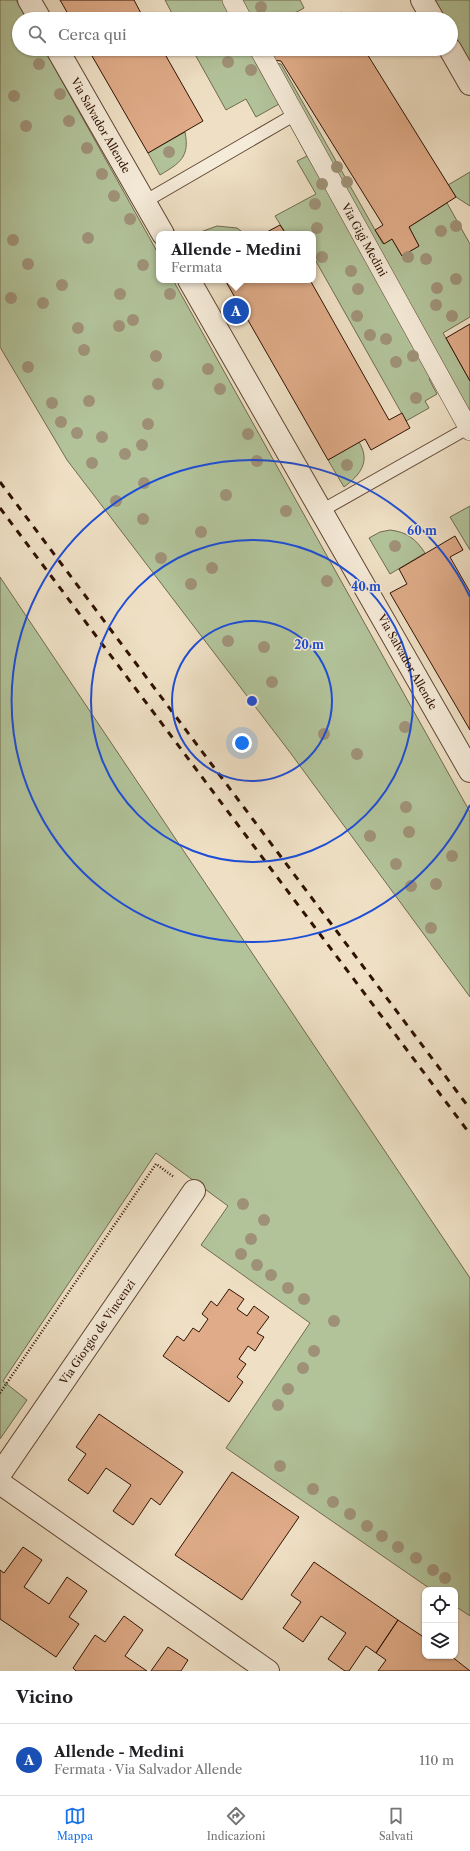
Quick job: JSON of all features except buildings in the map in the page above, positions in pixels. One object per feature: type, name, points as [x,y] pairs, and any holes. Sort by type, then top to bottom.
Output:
[{"type":"street","points":[[29,0],[36,12]]},
{"type":"street","points":[[232,0],[238,12]]},
{"type":"street","points":[[422,0],[429,12]]},
{"type":"street","name":"Via Salvador Allende","points":[[61,56],[160,231]]},
{"type":"street","name":"Via Gigi Medini","points":[[263,56],[464,432]]},
{"type":"street","points":[[454,56],[470,84]]},
{"type":"street","name":"Via Salvador Allende","points":[[191,283],[470,772]]},
{"type":"street","name":"Via Giorgio de Vincenzi","points":[[0,1474],[194,1191]]},
{"type":"street","points":[[0,1483],[268,1671]]},
{"type":"lane","points":[[144,202],[287,120]]},
{"type":"lane","points":[[321,511],[464,432]]},
{"type":"path","points":[[0,1393],[156,1164],[194,1191]]},
{"type":"green space","points":[[0,0],[16,0],[23,12],[12,12],[12,56],[48,56],[156,250],[156,283],[175,283],[470,812],[470,997],[289,751],[67,460],[0,347]]},
{"type":"green space","points":[[165,0],[300,0],[304,8],[297,12],[171,12]]},
{"type":"green space","points":[[434,0],[470,0],[470,62],[458,41],[458,12],[441,12]]},
{"type":"green space","points":[[196,56],[269,56],[273,63],[281,64],[383,244],[392,239],[402,256],[419,246],[409,227],[447,203],[470,244],[470,317],[443,333],[470,381],[470,431],[438,373],[429,379],[437,394],[425,401],[429,408],[406,421],[316,261],[316,231],[284,231],[275,216],[316,194],[297,161],[307,156],[279,104],[256,117],[246,99],[226,110]]},
{"type":"green space","points":[[185,132],[185,153],[178,163],[160,175],[148,153]]},
{"type":"green space","points":[[470,172],[470,206],[456,197],[448,185]]},
{"type":"green space","points":[[217,226],[237,228],[241,231],[203,231]]},
{"type":"green space","points":[[359,442],[364,456],[362,468],[355,478],[344,487],[328,460]]},
{"type":"green space","points":[[470,506],[470,550],[450,517]]},
{"type":"green space","points":[[390,530],[406,534],[418,544],[425,553],[390,574],[369,538],[380,532]]},
{"type":"green space","points":[[0,577],[470,1278],[470,1616],[458,1608],[458,1587],[428,1587],[226,1448],[310,1323],[201,1245],[228,1206],[156,1153],[3,1381],[27,1400],[0,1439]]},
{"type":"railway","points":[[0,482],[470,1109]]},
{"type":"railway","points":[[0,508],[470,1134]]},
{"type":"place","name":"Allende - Medini","points":[[236,311]]}]
